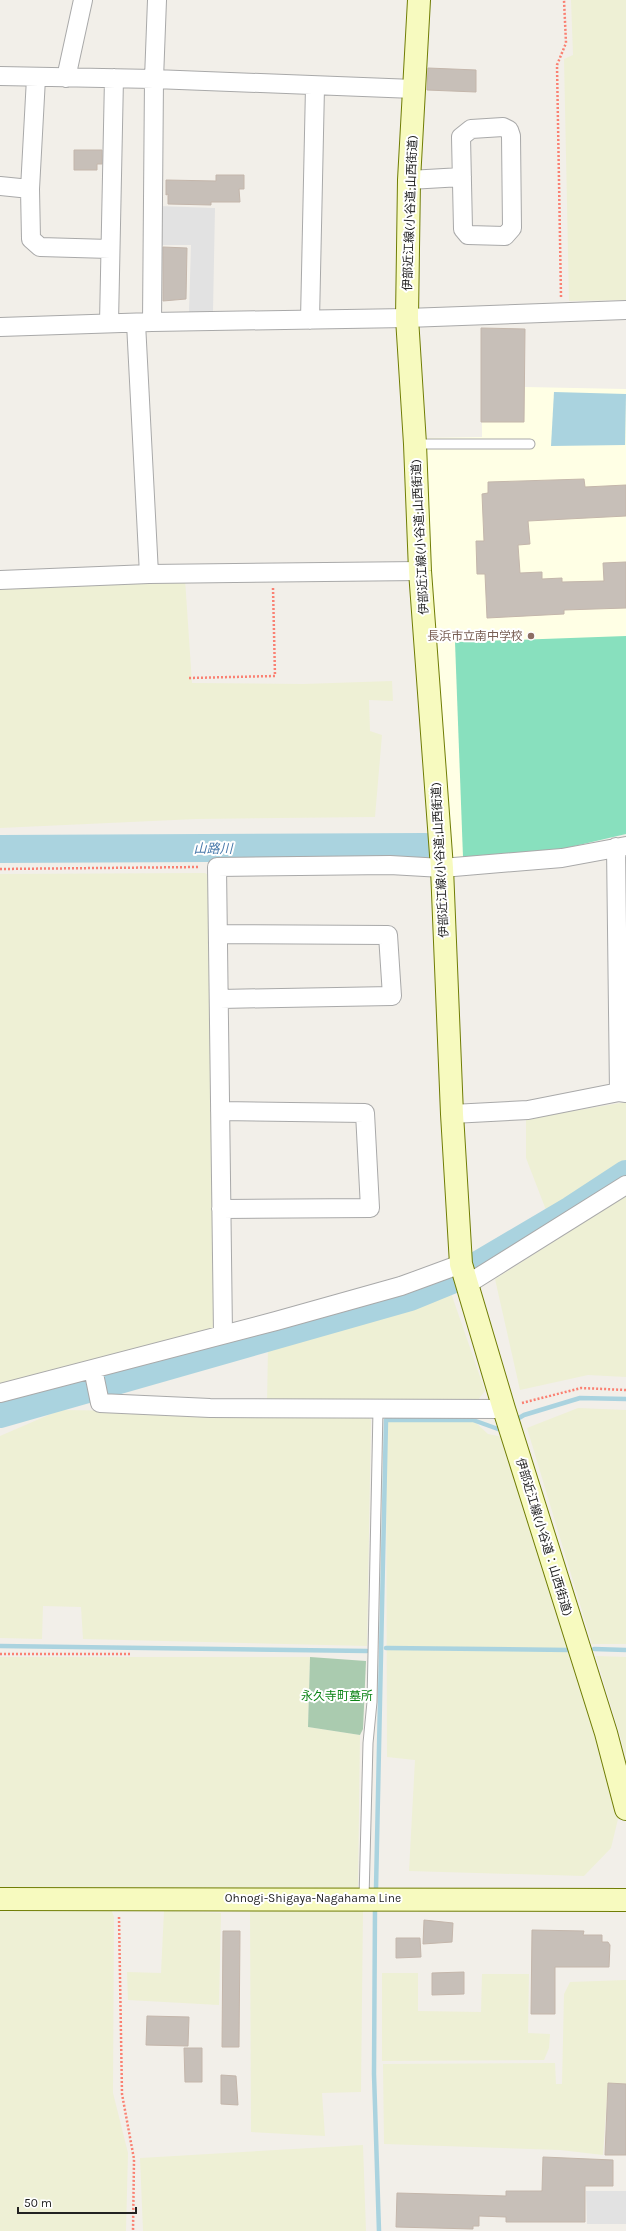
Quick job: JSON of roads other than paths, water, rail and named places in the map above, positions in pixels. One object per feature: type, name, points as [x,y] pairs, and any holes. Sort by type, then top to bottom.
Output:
[{"type":"main road","name":"伊部近江線(小谷道;山西街道)","points":[[420,0],[409,180],[407,318],[415,444],[420,571],[442,868],[452,1114],[464,1277]]},
{"type":"main road","name":"伊部近江線(小谷道：山西街道)","points":[[464,1277],[603,1726],[626,1809]]},
{"type":"main road","name":"Ohnogi-Shigaya-Nagahama Line","points":[[0,1899],[364,1898],[626,1900]]},
{"type":"street","points":[[66,78],[83,0]]},
{"type":"street","points":[[149,574],[144,322],[157,0]]},
{"type":"street","points":[[0,76],[36,78],[154,79],[414,90]]},
{"type":"street","points":[[36,78],[30,189],[31,239],[40,246],[110,249]]},
{"type":"street","points":[[109,323],[114,78]]},
{"type":"street","points":[[310,320],[315,87]]},
{"type":"street","points":[[503,127],[509,130],[511,136],[513,224],[508,234],[472,236],[465,232],[462,177],[461,137],[464,133],[471,129],[503,127]]},
{"type":"street","points":[[409,180],[462,177]]},
{"type":"street","points":[[0,186],[30,189]]},
{"type":"street","points":[[0,327],[144,322],[407,318],[626,310]]},
{"type":"street","points":[[0,580],[149,574],[420,571]]},
{"type":"street","points":[[223,1334],[220,999],[217,867],[390,865],[442,868],[562,858],[621,846],[622,1092],[528,1110],[452,1114]]},
{"type":"street","points":[[218,934],[388,935],[392,996],[220,999]]},
{"type":"street","points":[[220,1112],[365,1113],[370,1208],[221,1209]]},
{"type":"street","points":[[0,1393],[276,1321],[401,1286],[464,1277],[626,1185]]},
{"type":"street","points":[[94,1369],[100,1403],[210,1408],[378,1410],[504,1409]]},
{"type":"lane","points":[[415,444],[530,444]]},
{"type":"lane","points":[[364,1898],[368,1743],[372,1702],[378,1410]]},
{"type":"water","points":[[554,392],[626,394],[625,445],[551,446]]},
{"type":"waterway","name":"山路川","points":[[0,849],[425,847]]},
{"type":"waterway","points":[[0,1414],[410,1297],[454,1279],[571,1210],[626,1174]]},
{"type":"waterway","points":[[514,1421],[524,1415],[580,1398],[626,1399]]},
{"type":"waterway","points":[[376,1889],[386,1420],[473,1420],[498,1429],[504,1426]]},
{"type":"waterway","points":[[0,1646],[367,1651]]},
{"type":"waterway","points":[[386,1648],[570,1650]]},
{"type":"waterway","points":[[594,1649],[626,1650]]},
{"type":"waterway","points":[[375,1907],[374,2074],[379,2231]]},
{"type":"place","name":"長浜市立南中学校","points":[[531,636]]},
{"type":"park label","name":"永久寺町墓所","points":[[337,1696]]}]
